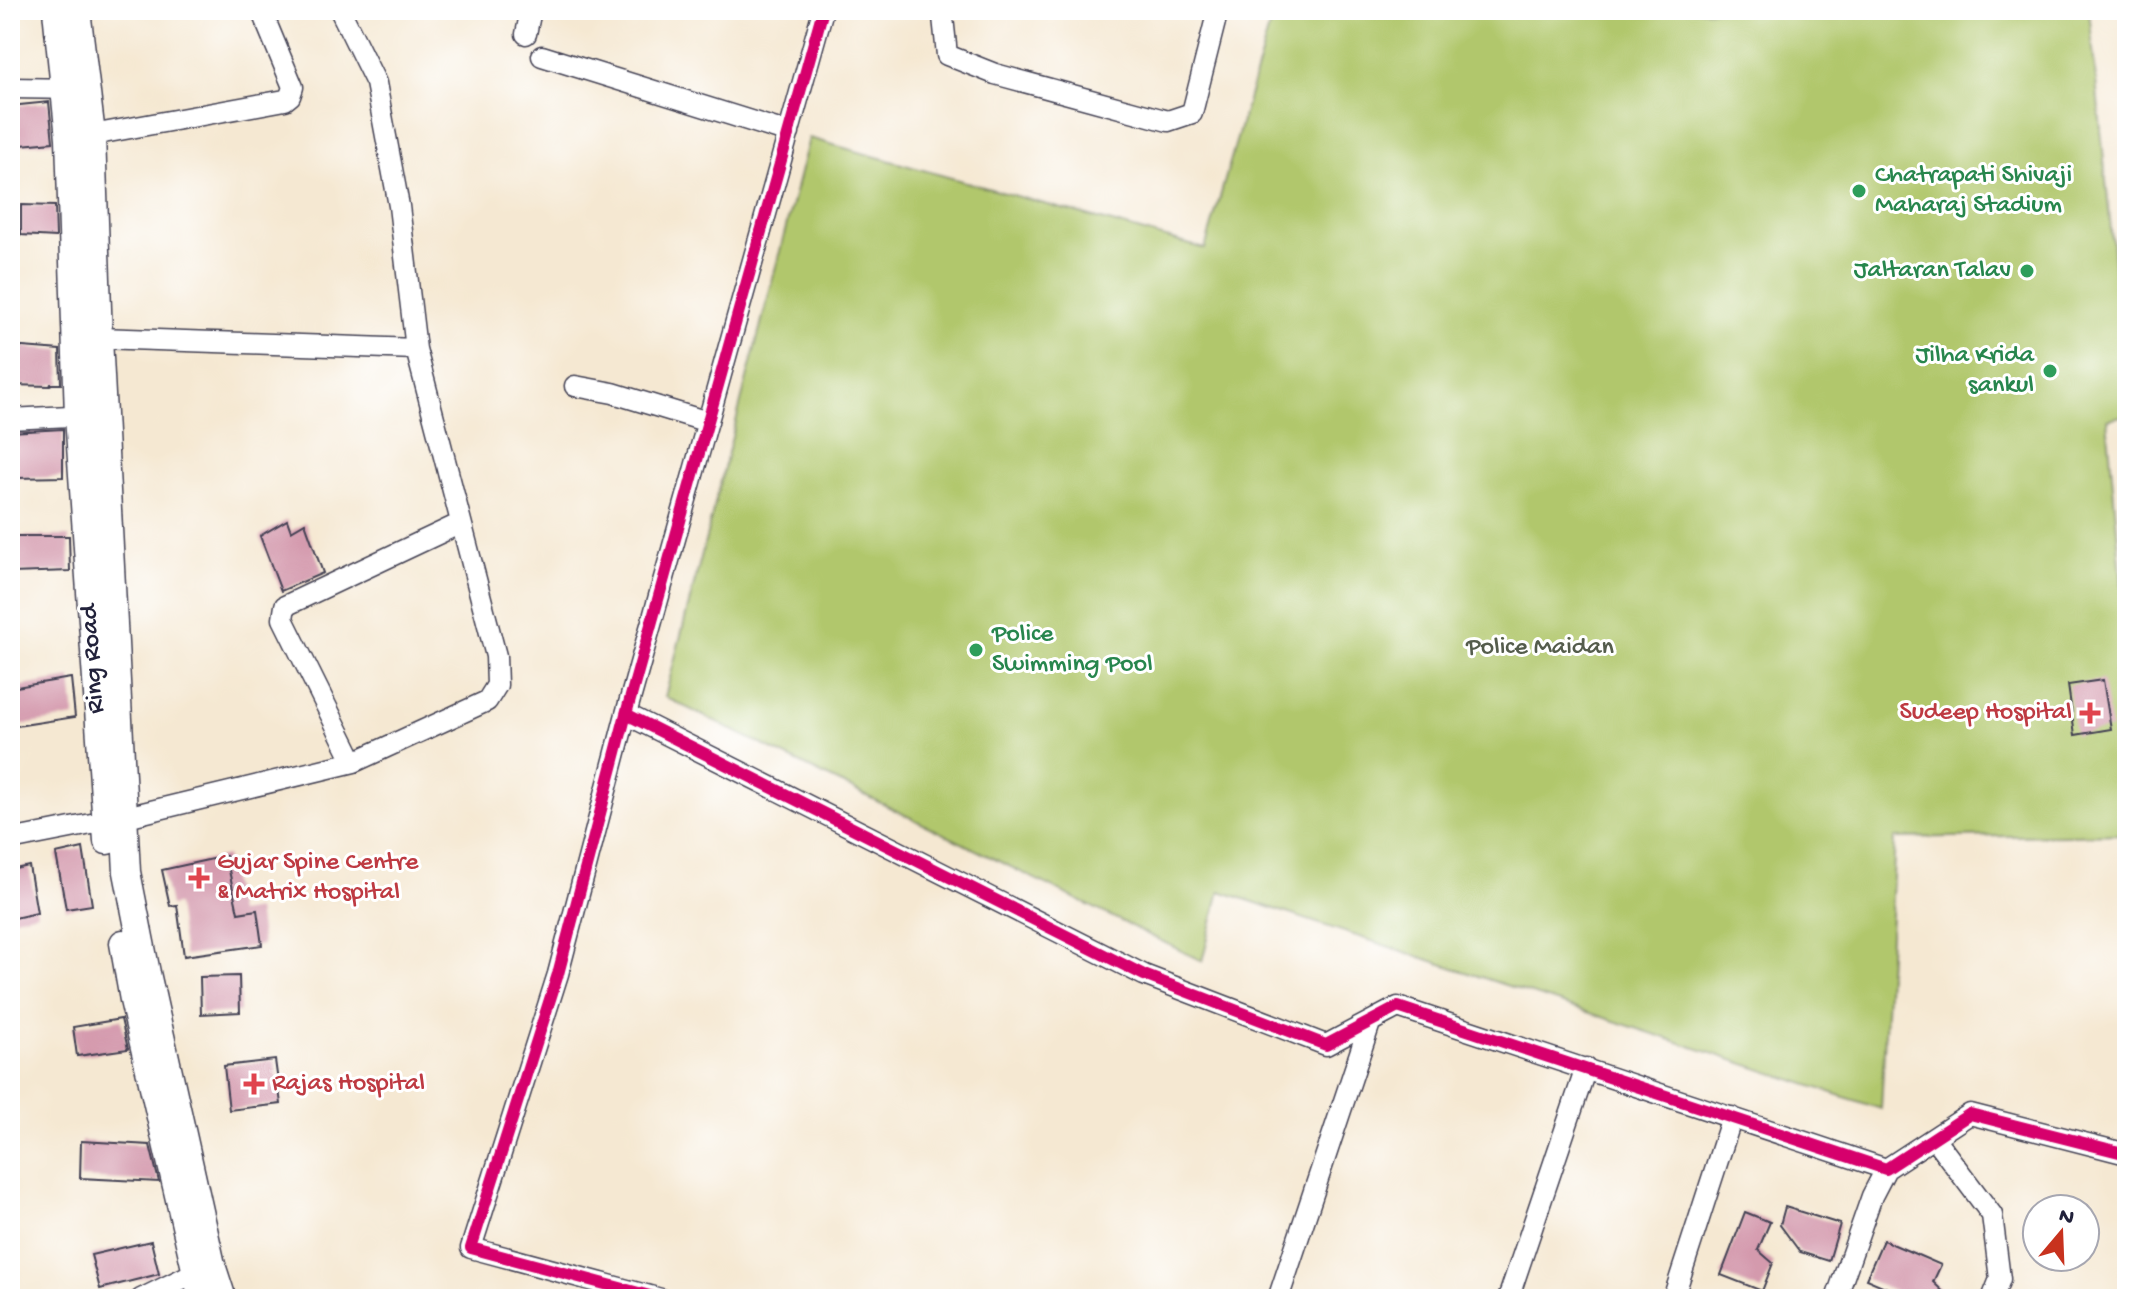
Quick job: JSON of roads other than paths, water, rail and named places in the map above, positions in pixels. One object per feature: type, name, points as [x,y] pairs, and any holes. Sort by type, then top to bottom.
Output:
[{"type":"main road","name":"Ring Road","points":[[56,10],[75,89],[69,138],[91,415],[113,819],[111,877],[133,1000],[203,1268],[202,1299]]},
{"type":"main road","points":[[77,10],[75,89],[92,135],[99,338],[91,415]]},
{"type":"main road","points":[[203,1268],[223,1299]]},
{"type":"street","points":[[92,135],[285,100],[293,87],[261,10]]},
{"type":"street","points":[[10,840],[354,762],[487,701],[497,685],[496,656],[416,349],[399,206],[376,83],[340,10]]},
{"type":"street","points":[[526,34],[531,10]]},
{"type":"street","points":[[661,1299],[471,1248],[558,974],[626,714],[823,10]]},
{"type":"street","points":[[945,10],[947,55],[995,74],[1168,121],[1192,113],[1218,10]]},
{"type":"street","points":[[542,56],[789,133]]},
{"type":"street","points":[[10,88],[75,89]]},
{"type":"street","points":[[99,338],[416,349]]},
{"type":"street","points":[[575,386],[613,393],[708,422]]},
{"type":"street","points":[[10,419],[91,415]]},
{"type":"street","points":[[354,762],[283,619],[285,606],[461,523]]},
{"type":"street","points":[[626,714],[1144,975],[1326,1045],[1398,1007],[1886,1169]]},
{"type":"street","points":[[1278,1299],[1370,1023]]},
{"type":"street","points":[[1508,1299],[1586,1068]]},
{"type":"street","points":[[1836,1299],[1872,1196],[1886,1169],[1970,1114],[2127,1154]]},
{"type":"street","points":[[1673,1299],[1732,1117]]},
{"type":"street","points":[[1934,1138],[1992,1215],[2000,1279],[1992,1299]]},
{"type":"street","points":[[141,1299],[203,1268]]},
{"type":"place","name":"Chatrapati Shivaji Maharaj Stadium","points":[[1859,191]]},
{"type":"place","name":"Jaltaran Talav","points":[[2027,271]]},
{"type":"place","name":"Jilha Krida sankul","points":[[2050,371]]},
{"type":"place","name":"Police Swimming Pool","points":[[976,650]]},
{"type":"place","name":"Sudeep Hospital","points":[[2090,713]]},
{"type":"place","name":"Gujar Spine Centre & Matrix Hospital","points":[[199,878]]},
{"type":"place","name":"Rajas Hospital","points":[[254,1084]]},
{"type":"park label","name":"Police Maidan","points":[[1540,648]]}]
